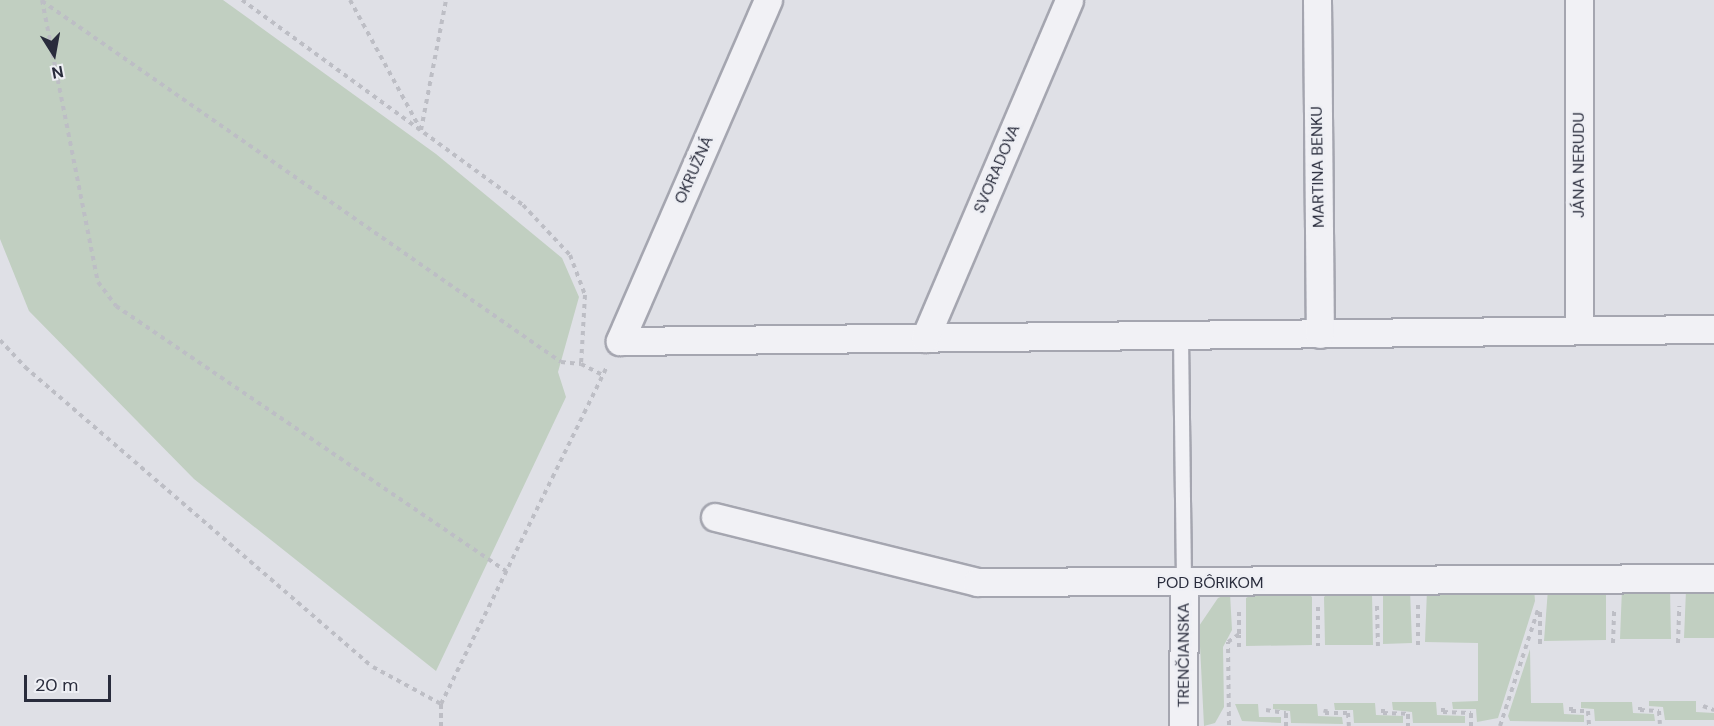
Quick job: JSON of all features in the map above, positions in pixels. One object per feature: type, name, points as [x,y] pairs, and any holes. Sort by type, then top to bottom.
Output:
[{"type":"street","name":"OKRUŽNÁ","points":[[620,341],[768,0]]},
{"type":"street","name":"SVORADOVA","points":[[925,338],[1069,0]]},
{"type":"street","name":"MARTINA BENKU","points":[[1317,0],[1320,334]]},
{"type":"street","name":"JÁNA NERUDU","points":[[1579,0],[1579,330]]},
{"type":"street","points":[[620,341],[1714,329]]},
{"type":"street","name":"POD BÔRIKOM","points":[[715,517],[977,582],[1184,583],[1714,578]]},
{"type":"street","name":"TRENČIANSKA","points":[[1183,726],[1184,583]]},
{"type":"lane","points":[[1181,336],[1184,583]]},
{"type":"path","points":[[42,0],[561,362],[581,364],[603,375]]},
{"type":"path","points":[[42,0],[98,282],[116,306],[506,571]]},
{"type":"path","points":[[242,0],[523,205],[570,255],[585,295],[581,364]]},
{"type":"path","points":[[350,0],[421,130]]},
{"type":"path","points":[[421,130],[446,0]]},
{"type":"path","points":[[0,340],[25,367],[373,667],[441,704]]},
{"type":"path","points":[[441,726],[441,704],[620,341]]},
{"type":"path","points":[[1613,643],[1614,579]]},
{"type":"path","points":[[1678,643],[1679,579]]},
{"type":"path","points":[[1377,581],[1378,646]]},
{"type":"path","points":[[1418,581],[1418,645]]},
{"type":"path","points":[[1239,582],[1239,647]]},
{"type":"path","points":[[1318,582],[1318,646]]},
{"type":"path","points":[[1500,726],[1540,603],[1540,644]]},
{"type":"path","points":[[1229,725],[1228,642],[1239,634]]},
{"type":"path","points":[[1640,706],[1640,711],[1659,711],[1660,724]]},
{"type":"path","points":[[1703,706],[1714,710]]},
{"type":"path","points":[[1571,707],[1571,711],[1588,711],[1589,726]]},
{"type":"path","points":[[1443,708],[1443,712],[1471,712],[1471,726]]},
{"type":"path","points":[[1383,709],[1383,713],[1408,714],[1408,726]]},
{"type":"path","points":[[1266,710],[1286,713],[1286,726]]},
{"type":"path","points":[[1326,710],[1325,713],[1348,713],[1348,726]]},
{"type":"green space","points":[[0,0],[223,0],[436,154],[562,258],[579,297],[558,372],[566,397],[436,671],[194,479],[29,311],[0,239]]},
{"type":"green space","points":[[1534,588],[1535,601],[1498,718],[1477,722],[1476,709],[1453,709],[1452,702],[1478,701],[1478,643],[1425,642],[1427,589]]},
{"type":"green space","points":[[1622,588],[1670,588],[1671,639],[1620,639]]},
{"type":"green space","points":[[1410,589],[1412,643],[1383,644],[1383,594],[1387,590]]},
{"type":"green space","points":[[1548,589],[1606,589],[1606,640],[1544,641]]},
{"type":"green space","points":[[1331,590],[1372,593],[1373,645],[1325,645],[1324,597]]},
{"type":"green space","points":[[1686,590],[1714,590],[1714,638],[1684,638]]},
{"type":"green space","points":[[1307,592],[1312,597],[1312,645],[1246,646],[1246,598],[1255,593]]},
{"type":"green space","points":[[1230,593],[1232,630],[1223,647],[1224,707],[1215,723],[1204,726],[1199,626],[1218,598]]},
{"type":"green space","points":[[1530,649],[1531,703],[1563,703],[1564,714],[1584,715],[1584,722],[1510,721],[1508,716]]},
{"type":"green space","points":[[1649,701],[1696,701],[1696,712],[1714,713],[1714,720],[1665,720],[1663,707],[1649,706]]},
{"type":"green space","points":[[1392,702],[1436,702],[1437,715],[1465,716],[1465,723],[1413,723],[1412,712],[1393,710]]},
{"type":"green space","points":[[1581,702],[1632,702],[1633,713],[1654,714],[1655,721],[1595,721],[1594,709],[1581,708]]},
{"type":"green space","points":[[1334,703],[1375,703],[1376,715],[1403,716],[1403,723],[1354,723],[1353,710],[1335,710]]},
{"type":"green space","points":[[1235,704],[1258,704],[1259,717],[1281,717],[1281,723],[1242,721]]},
{"type":"green space","points":[[1273,704],[1317,704],[1318,716],[1342,717],[1343,724],[1291,723],[1290,711],[1273,709]]}]
